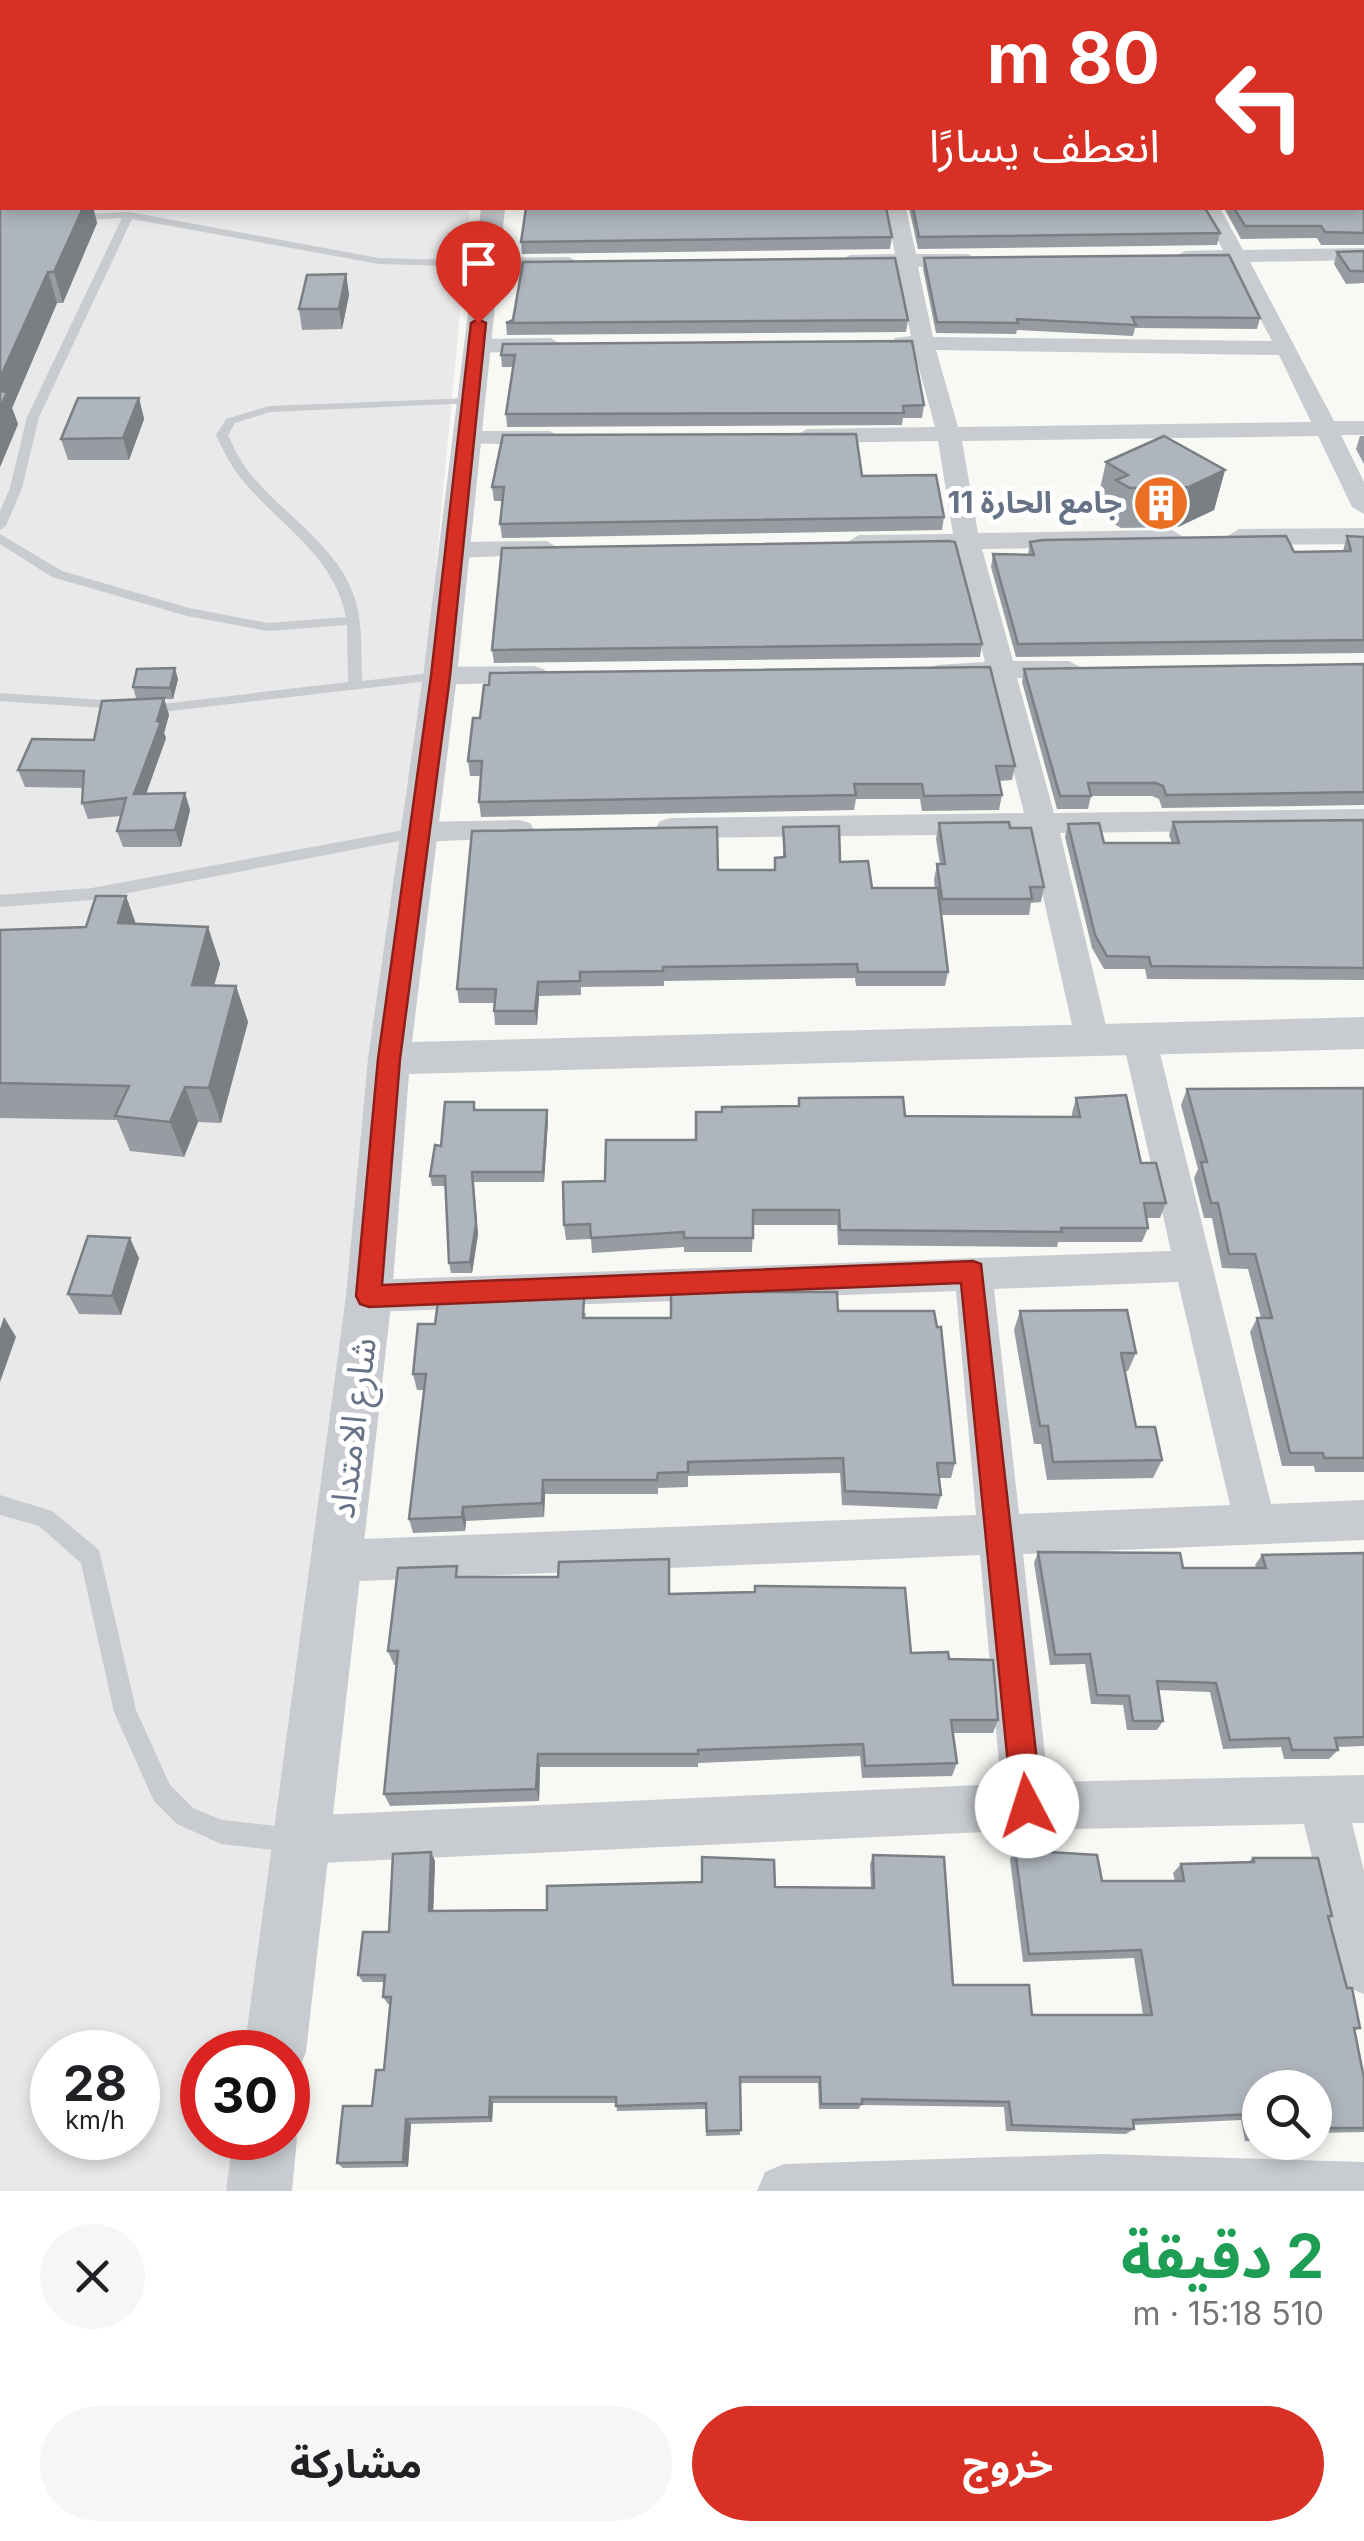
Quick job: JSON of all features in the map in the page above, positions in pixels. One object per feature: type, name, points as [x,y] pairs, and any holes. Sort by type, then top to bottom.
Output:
[{"type":"street","name":"شارع الامتداد","points":[[277,2030],[298,1840],[369,1296],[389,1059],[440,676],[480,299],[490,264],[493,210]]},
{"type":"street","points":[[896,210],[923,343],[949,436],[967,541],[1004,670],[1092,1038]]},
{"type":"street","points":[[1211,210],[1287,348],[1364,507]]},
{"type":"street","points":[[1158,257],[1364,254]]},
{"type":"street","points":[[828,261],[985,260]]},
{"type":"street","points":[[490,264],[589,263]]},
{"type":"street","points":[[887,343],[1287,348]]},
{"type":"street","points":[[477,346],[575,345]]},
{"type":"street","points":[[469,420],[582,438]]},
{"type":"street","points":[[775,436],[1364,428]]},
{"type":"street","points":[[829,543],[1364,536]]},
{"type":"street","points":[[453,550],[572,548]]},
{"type":"street","points":[[926,671],[1098,669]]},
{"type":"street","points":[[440,676],[557,675]]},
{"type":"street","points":[[634,829],[1364,819]]},
{"type":"street","points":[[420,832],[556,830]]},
{"type":"street","points":[[389,1059],[1364,1033]]},
{"type":"street","points":[[1139,1037],[1255,1524]]},
{"type":"street","points":[[369,1296],[1191,1266]]},
{"type":"street","points":[[973,1272],[1027,1806]]},
{"type":"street","points":[[337,1561],[1364,1520]]},
{"type":"street","points":[[298,1840],[1027,1806],[1343,1799],[1364,1969]]},
{"type":"street","points":[[259,2191],[263,2160]]},
{"type":"street","points":[[784,2191],[1102,2186],[1364,2189]]},
{"type":"lane","points":[[0,526],[16,488],[32,416],[130,215]]},
{"type":"lane","points":[[61,218],[130,215],[378,261],[490,264]]},
{"type":"lane","points":[[355,686],[352,621],[346,593],[330,564],[231,460],[222,435],[230,422],[269,409],[469,420]]},
{"type":"lane","points":[[16,417],[32,416]]},
{"type":"lane","points":[[0,538],[57,574],[187,612],[268,627],[352,621]]},
{"type":"lane","points":[[0,698],[162,708],[440,676]]},
{"type":"lane","points":[[0,900],[92,894],[420,832]]},
{"type":"lane","points":[[0,1506],[46,1518],[91,1556],[125,1712],[162,1793],[185,1816],[221,1832],[298,1840]]},
{"type":"shaded area","points":[[0,210],[470,210],[389,1059],[379,1068],[272,2030],[180,2030],[180,2160],[258,2160],[254,2191],[0,2191]]},
{"type":"building","points":[[0,210],[82,210],[54,272],[48,272],[0,378]]},
{"type":"building","points":[[526,210],[886,210],[892,237],[521,242]]},
{"type":"building","points":[[913,210],[1206,210],[1220,233],[919,237]]},
{"type":"building","points":[[1235,210],[1364,210],[1364,233],[1325,232],[1321,226],[1245,226]]},
{"type":"building","points":[[1364,251],[1364,271],[1350,271],[1337,252]]},
{"type":"building","points":[[1229,255],[1260,318],[1132,317],[1136,325],[1017,319],[1018,323],[937,322],[924,258]]},
{"type":"building","points":[[895,258],[908,320],[506,323],[513,320],[523,262]]},
{"type":"building","points":[[346,274],[339,309],[299,309],[307,275]]},
{"type":"building","points":[[912,341],[924,405],[903,406],[904,413],[506,414],[515,355],[501,355],[503,344]]},
{"type":"building","points":[[78,398],[139,398],[123,438],[61,439]]},
{"type":"building","points":[[856,434],[862,476],[936,475],[944,517],[500,524],[504,487],[492,487],[503,435]]},
{"type":"building","points":[[1164,436],[1225,470],[1189,487],[1130,488],[1116,480],[1128,475],[1106,462]]},
{"type":"building","points":[[1286,536],[1294,552],[1351,551],[1347,536],[1364,537],[1364,640],[1018,644],[993,554],[1034,555],[1030,542],[1043,540]]},
{"type":"building","points":[[955,542],[982,644],[492,650],[502,548]]},
{"type":"building","points":[[1364,664],[1364,792],[1166,795],[1163,786],[1156,783],[1088,783],[1091,796],[1060,796],[1024,669]]},
{"type":"building","points":[[990,667],[1015,766],[996,766],[1002,795],[924,796],[922,784],[854,784],[856,795],[479,802],[482,761],[468,761],[473,718],[480,718],[484,685],[489,685],[490,673]]},
{"type":"building","points":[[175,668],[170,688],[133,687],[137,669]]},
{"type":"building","points":[[164,698],[157,721],[161,722],[134,794],[185,793],[175,830],[117,831],[126,798],[82,803],[84,771],[18,770],[32,739],[94,740],[102,701]]},
{"type":"building","points":[[1364,820],[1364,968],[1151,966],[1149,957],[1107,956],[1095,935],[1068,824],[1099,823],[1104,843],[1179,843],[1173,822]]},
{"type":"building","points":[[1009,822],[1010,828],[1031,828],[1044,887],[1030,887],[1032,899],[942,899],[937,864],[945,864],[939,823]]},
{"type":"building","points":[[839,826],[840,862],[868,861],[872,888],[938,888],[948,972],[858,972],[857,964],[580,972],[580,981],[538,982],[535,1011],[494,1011],[496,989],[457,989],[472,831],[717,827],[718,870],[775,870],[775,858],[785,857],[783,827]]},
{"type":"building","points":[[96,896],[126,896],[118,923],[208,927],[192,985],[236,986],[209,1088],[185,1087],[170,1122],[115,1116],[129,1086],[0,1083],[0,930],[86,927]]},
{"type":"building","points":[[1364,1088],[1364,1458],[1290,1453],[1257,1318],[1272,1318],[1255,1254],[1229,1254],[1218,1203],[1211,1203],[1201,1162],[1207,1162],[1187,1089]]},
{"type":"building","points":[[1126,1095],[1141,1163],[1156,1163],[1166,1203],[1144,1203],[1148,1228],[1061,1228],[1062,1232],[840,1230],[839,1210],[753,1210],[753,1238],[684,1238],[684,1232],[591,1238],[590,1224],[564,1225],[563,1182],[605,1181],[606,1140],[696,1140],[696,1112],[722,1112],[722,1107],[799,1106],[799,1098],[903,1097],[905,1116],[1080,1117],[1076,1098]]},
{"type":"building","points":[[445,1102],[474,1102],[474,1110],[547,1110],[543,1172],[472,1172],[476,1224],[470,1262],[449,1263],[445,1176],[430,1176],[435,1145],[441,1146]]},
{"type":"building","points":[[88,1236],[130,1238],[112,1296],[68,1294]]},
{"type":"building","points":[[671,1292],[837,1292],[838,1311],[934,1311],[937,1327],[941,1327],[955,1463],[937,1463],[941,1495],[845,1491],[843,1458],[688,1462],[688,1472],[658,1473],[657,1480],[543,1480],[542,1503],[463,1507],[462,1517],[409,1519],[426,1374],[413,1374],[418,1324],[435,1324],[438,1302],[584,1297],[583,1318],[671,1318]]},
{"type":"building","points":[[1127,1310],[1136,1353],[1121,1353],[1136,1427],[1155,1427],[1162,1460],[1053,1462],[1048,1426],[1040,1426],[1020,1311]]},
{"type":"building","points":[[1038,1552],[1180,1553],[1183,1568],[1266,1568],[1262,1555],[1364,1553],[1364,1737],[1335,1738],[1338,1750],[1292,1750],[1289,1738],[1230,1740],[1216,1683],[1157,1681],[1163,1721],[1133,1721],[1129,1696],[1097,1695],[1090,1654],[1055,1655]]},
{"type":"building","points":[[669,1559],[669,1594],[755,1592],[755,1586],[905,1588],[911,1653],[948,1652],[949,1659],[993,1660],[998,1720],[951,1720],[957,1763],[865,1766],[863,1744],[698,1750],[698,1754],[538,1754],[536,1789],[384,1794],[398,1651],[388,1651],[398,1568],[457,1566],[456,1577],[558,1577],[559,1562]]},
{"type":"building","points":[[1015,1850],[1097,1855],[1102,1881],[1184,1881],[1181,1864],[1318,1858],[1332,1916],[1328,1916],[1347,1988],[1352,1988],[1360,2028],[1354,2028],[1364,2078],[1364,2128],[1332,2128],[1332,2070],[1242,2070],[1242,2114],[1133,2120],[1134,2129],[1012,2125],[1009,2102],[862,2099],[862,2104],[821,2104],[820,2077],[740,2077],[741,2130],[707,2131],[706,2103],[616,2106],[616,2097],[490,2097],[489,2117],[406,2119],[403,2162],[337,2163],[343,2106],[372,2106],[376,2070],[384,2070],[391,1997],[383,1997],[385,1975],[358,1975],[363,1932],[389,1932],[393,1854],[431,1852],[429,1911],[547,1910],[547,1886],[702,1882],[702,1857],[774,1860],[775,1887],[874,1888],[873,1855],[944,1857],[953,1985],[1029,1985],[1032,2015],[1152,2015],[1141,1950],[1029,1954]]},
{"type":"place","name":"جامع الحارة 11","points":[[1161,503]]},
{"type":"route","points":[[478,323],[440,676],[389,1059],[369,1296],[973,1272],[1027,1806]]}]
